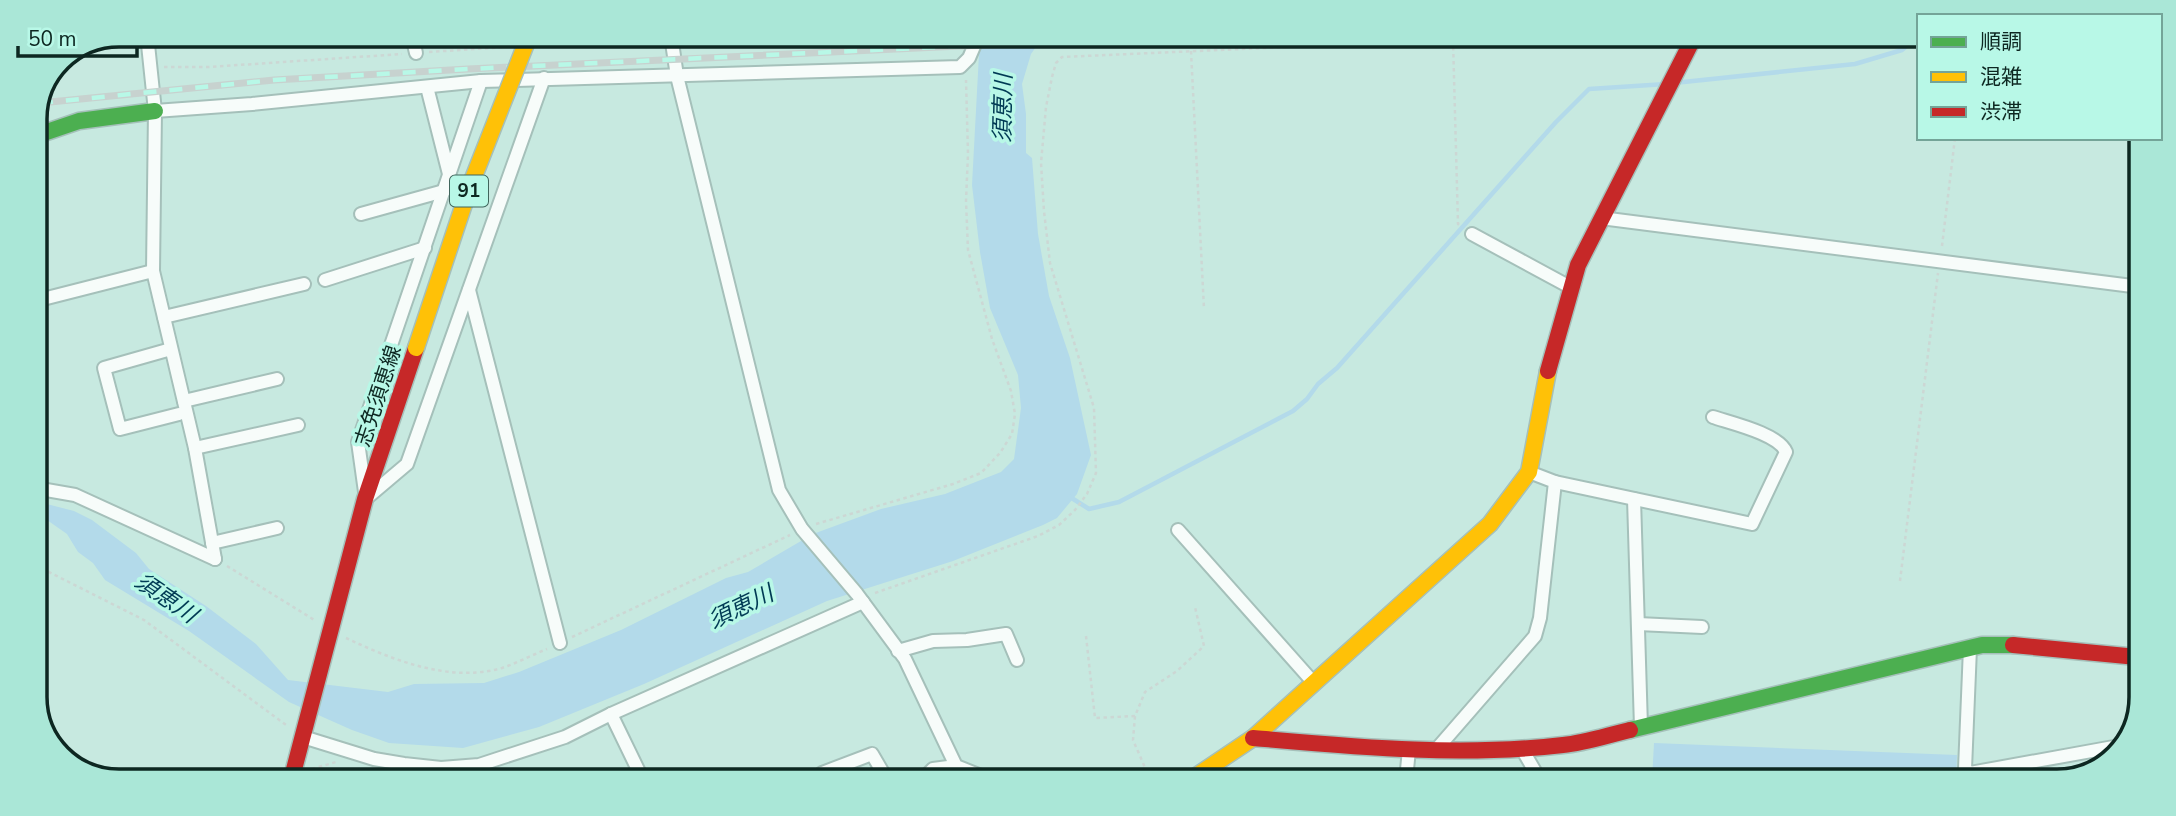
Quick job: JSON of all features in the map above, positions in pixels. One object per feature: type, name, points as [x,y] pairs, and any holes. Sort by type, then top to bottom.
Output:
[{"type":"street","points":[[148,47],[155,111],[153,271],[172,349],[181,408],[195,448],[215,559]]},
{"type":"street","points":[[415,47],[416,53]]},
{"type":"street","name":"志免須恵線","points":[[295,769],[365,499],[469,189],[525,47]]},
{"type":"street","points":[[673,47],[677,76],[779,490],[802,529],[860,598],[905,659],[957,766]]},
{"type":"street","points":[[47,130],[84,118],[481,81],[960,67],[969,58],[974,47]]},
{"type":"street","points":[[1207,769],[1253,738],[1490,524],[1529,472],[1551,356],[1578,265],[1689,47]]},
{"type":"street","points":[[365,499],[407,464],[544,78]]},
{"type":"street","points":[[365,499],[358,442],[481,81]]},
{"type":"street","points":[[427,88],[449,175]]},
{"type":"street","points":[[361,214],[444,191]]},
{"type":"street","points":[[1601,218],[2129,287]]},
{"type":"street","points":[[1472,234],[1570,287]]},
{"type":"street","points":[[325,280],[425,248]]},
{"type":"street","points":[[47,298],[153,271]]},
{"type":"street","points":[[164,317],[304,284]]},
{"type":"street","points":[[469,290],[560,643]]},
{"type":"street","points":[[172,349],[104,368],[120,429],[277,379]]},
{"type":"street","points":[[1529,472],[1555,482],[1752,524],[1786,452],[1783,445],[1772,438],[1713,416]]},
{"type":"street","points":[[195,448],[298,425]]},
{"type":"street","points":[[1435,751],[1535,636],[1555,482]]},
{"type":"street","points":[[47,490],[75,495],[215,559]]},
{"type":"street","points":[[1634,499],[1641,727]]},
{"type":"street","points":[[212,543],[277,528]]},
{"type":"street","points":[[1178,530],[1313,682]]},
{"type":"street","points":[[303,737],[374,759],[441,768],[479,765],[565,737],[860,598]]},
{"type":"street","points":[[1638,624],[1702,627]]},
{"type":"street","points":[[898,651],[933,641],[967,640],[1006,634],[1017,660]]},
{"type":"street","points":[[1253,738],[1409,750],[1522,750],[1566,745],[1982,645],[2026,645],[2129,656]]},
{"type":"street","points":[[1965,769],[1970,648]]},
{"type":"street","points":[[611,714],[638,769]]},
{"type":"street","points":[[1997,769],[2108,748]]},
{"type":"street","points":[[1407,769],[1409,750]]},
{"type":"street","points":[[1522,750],[1533,769]]},
{"type":"street","points":[[833,769],[872,754],[881,769]]},
{"type":"street","points":[[933,769],[957,766],[964,769]]},
{"type":"path","points":[[860,598],[1038,536],[1059,525],[1087,494],[1096,473],[1094,408],[1050,263],[1044,211],[1041,163],[1056,64],[1062,57],[1286,47]]},
{"type":"path","points":[[1452,47],[1458,224],[1472,234]]},
{"type":"path","points":[[1191,51],[1205,309]]},
{"type":"path","points":[[802,529],[953,484],[981,473],[1000,453],[1012,434],[1015,414],[1011,391],[992,339],[968,250],[968,83],[960,67]]},
{"type":"path","points":[[1900,581],[1955,140]]},
{"type":"path","points":[[215,559],[328,636]]},
{"type":"path","points":[[47,571],[144,620],[303,737]]},
{"type":"path","points":[[1146,769],[1133,740],[1135,716],[1145,692],[1177,671],[1204,646],[1195,607]]},
{"type":"path","points":[[1086,636],[1095,718],[1135,716]]},
{"type":"path","points":[[313,769],[343,760]]},
{"type":"water","name":"須恵川","points":[[982,47],[1036,47],[1031,54],[1022,84],[1026,114],[1026,153],[1032,158],[1038,234],[1049,296],[1070,358],[1091,455],[1077,494],[1057,518],[1043,525],[953,561],[827,601],[644,684],[539,727],[463,748],[389,743],[289,702],[189,631],[105,580],[93,563],[78,552],[67,534],[47,520],[47,504],[74,511],[92,520],[136,553],[149,569],[206,606],[256,644],[288,680],[388,692],[414,684],[484,683],[519,672],[621,630],[726,578],[748,572],[813,534],[881,509],[945,494],[1001,472],[1014,459],[1021,408],[1018,375],[990,308],[972,185],[979,54]]},
{"type":"water","points":[[1654,743],[1957,755],[1956,769],[1653,769]]},
{"type":"waterway","points":[[1674,83],[1855,64],[1906,47]]},
{"type":"waterway","points":[[1070,497],[1089,509],[1119,502],[1293,411],[1337,368],[1556,122],[1589,89],[1666,84]]},
{"type":"railway","points":[[50,102],[274,80],[939,47]]},
{"type":"traffic: fast","points":[[47,132],[79,121],[155,111]]},
{"type":"traffic: fast","points":[[1630,730],[1982,645],[2013,645]]},
{"type":"traffic: slow","points":[[416,348],[469,189],[525,47]]},
{"type":"traffic: slow","points":[[1207,769],[1253,738],[1490,524],[1529,472],[1548,371]]},
{"type":"traffic: jam","points":[[1548,371],[1578,265],[1689,47]]},
{"type":"traffic: jam","points":[[294,769],[365,499],[416,348]]},
{"type":"traffic: jam","points":[[2013,645],[2129,656]]},
{"type":"traffic: jam","points":[[1253,738],[1369,747],[1486,750],[1571,744],[1630,730]]}]
